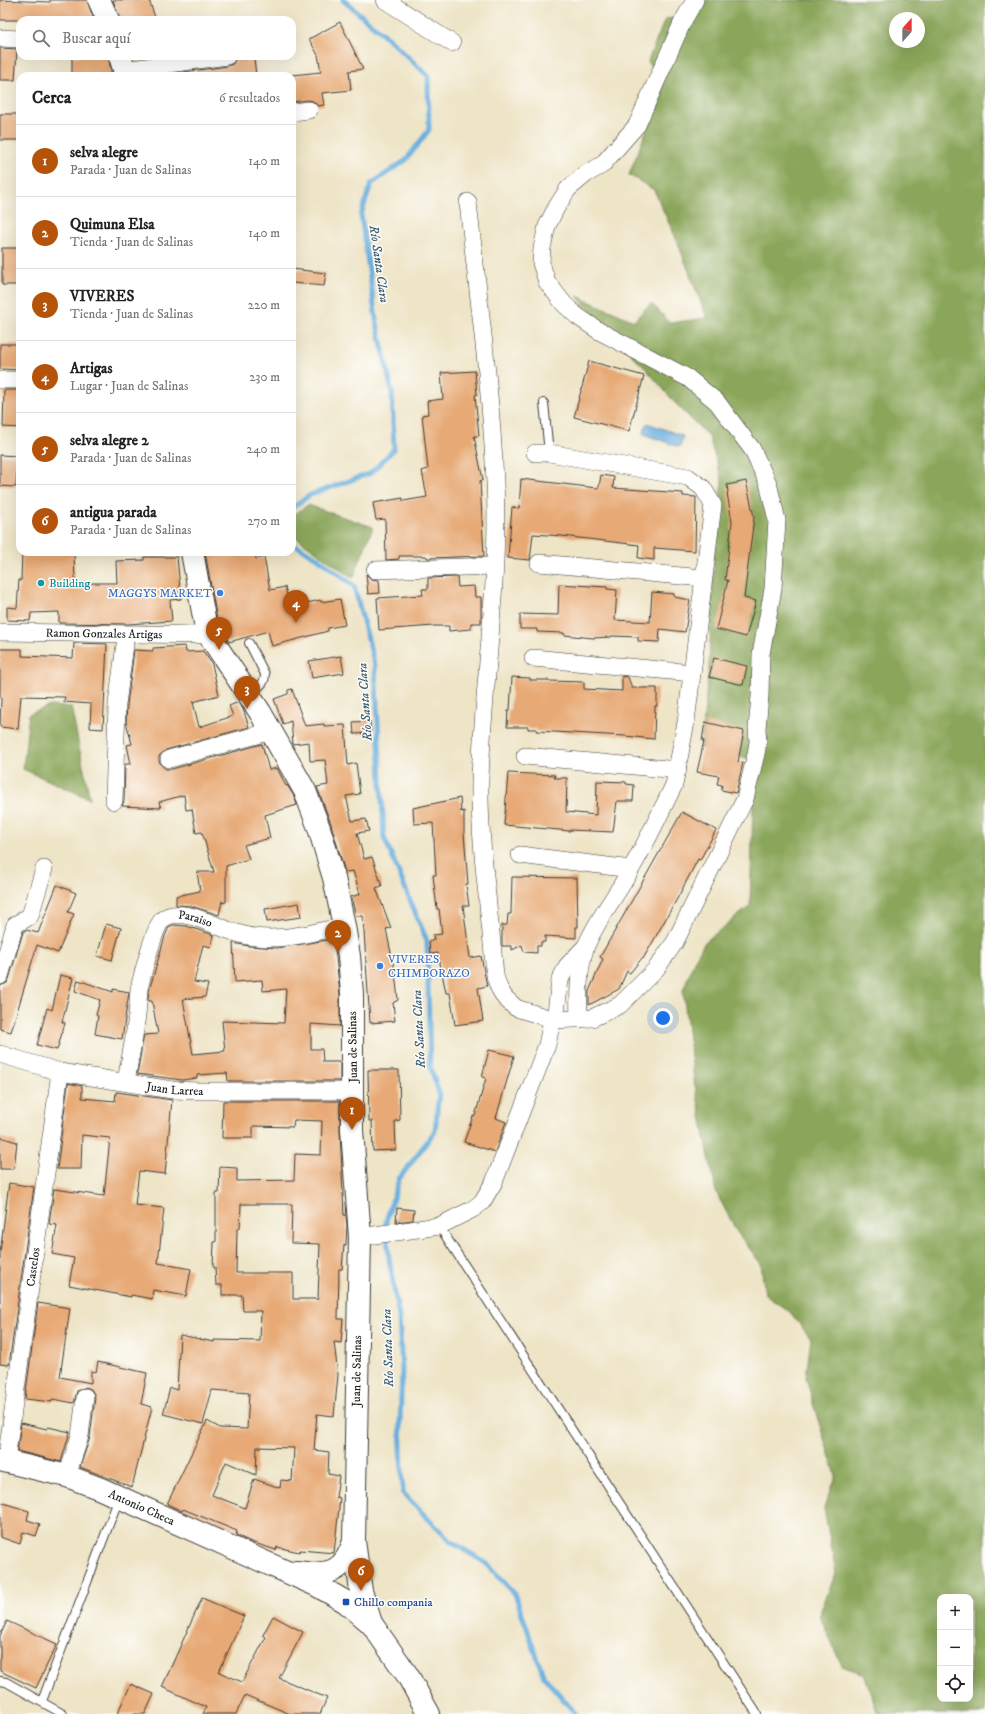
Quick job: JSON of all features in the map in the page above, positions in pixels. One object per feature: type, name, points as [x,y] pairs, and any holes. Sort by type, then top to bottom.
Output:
[{"type":"street","points":[[99,0],[106,16]]},
{"type":"street","points":[[385,0],[452,44]]},
{"type":"street","points":[[468,202],[486,364],[495,482],[494,566],[481,756],[480,815],[496,976],[499,988],[516,1008],[555,1020],[592,1018],[620,1005],[656,969],[675,942],[745,799],[758,742],[757,728],[761,654],[773,589],[777,520],[765,476],[752,448],[717,402],[688,378],[599,331],[577,316],[564,304],[547,282],[541,263],[542,248],[547,226],[556,208],[568,189],[586,174],[602,165],[636,125],[683,22],[695,0]]},
{"type":"street","points":[[0,38],[16,39]]},
{"type":"street","points":[[123,68],[192,60]]},
{"type":"street","points":[[296,112],[309,110]]},
{"type":"street","points":[[0,380],[16,380]]},
{"type":"street","points":[[542,453],[688,476],[703,488],[712,505],[686,722],[678,770],[674,785],[631,869],[608,906],[587,945],[582,963],[578,1003],[579,1019]]},
{"type":"street","name":"Juan de Salinas","points":[[193,556],[203,616],[209,635],[272,731],[305,791],[319,828],[334,878],[344,926],[349,956],[352,994],[352,1130],[360,1237],[354,1541],[361,1591],[371,1623]]},
{"type":"street","points":[[539,563],[703,578]]},
{"type":"street","points":[[375,570],[494,566]]},
{"type":"street","name":"Ramon Gonzales Artigas","points":[[0,632],[209,635]]},
{"type":"street","points":[[114,801],[117,704],[125,645]]},
{"type":"street","points":[[533,658],[692,673]]},
{"type":"street","points":[[169,759],[272,731]]},
{"type":"street","points":[[525,756],[678,770]]},
{"type":"street","points":[[520,855],[631,869]]},
{"type":"street","points":[[0,976],[16,925],[30,916],[44,869]]},
{"type":"street","name":"Paraiso","points":[[126,1082],[140,988],[153,939],[162,920],[176,914],[201,918],[236,933],[273,939],[344,926]]},
{"type":"street","points":[[360,1237],[420,1230],[439,1226],[473,1209],[482,1202],[494,1182],[547,1045],[551,1025],[555,1020],[560,980],[567,966],[587,945]]},
{"type":"street","name":"Juan Larrea","points":[[0,1054],[60,1072],[172,1090],[353,1091]]},
{"type":"street","name":"Castelos","points":[[3,1461],[60,1072]]},
{"type":"street","points":[[67,1476],[80,1436],[85,1397]]},
{"type":"street","name":"Antonio Checa","points":[[3,1461],[67,1476],[119,1497],[279,1569]]},
{"type":"street","points":[[279,1569],[310,1573],[322,1573],[335,1570],[345,1563],[354,1541]]},
{"type":"street","name":"Juan de Salinas","points":[[279,1569],[332,1593],[371,1623],[408,1676],[429,1714]]},
{"type":"lane","points":[[542,453],[544,404]]},
{"type":"lane","points":[[247,691],[259,687],[265,679],[265,674],[250,643]]},
{"type":"lane","points":[[439,1226],[757,1714]]},
{"type":"lane","points":[[42,1701],[119,1497]]},
{"type":"lane","points":[[0,1681],[6,1682],[63,1714]]},
{"type":"green space","points":[[704,0],[985,0],[985,1714],[878,1714],[864,1674],[842,1666],[819,1615],[836,1573],[824,1508],[836,1476],[806,1377],[811,1339],[790,1312],[765,1295],[761,1264],[737,1232],[716,1192],[694,1080],[683,990],[695,959],[705,942],[750,906],[754,772],[751,759],[701,748],[709,665],[714,556],[722,480],[709,437],[677,405],[646,369],[615,339],[577,296],[634,321],[651,303],[670,323],[707,318],[677,241],[654,190],[629,175],[662,90],[648,61],[665,19],[690,16]]},
{"type":"green space","points":[[308,505],[373,527],[353,578],[296,537],[296,513]]},
{"type":"green space","points":[[50,706],[71,707],[90,799],[23,769],[29,714]]},
{"type":"water","points":[[647,423],[683,436],[680,447],[643,434]]},
{"type":"building","points":[[0,0],[50,2],[50,0],[87,0],[93,16],[16,16],[16,20],[0,20]]},
{"type":"building","points":[[113,0],[149,0],[155,16],[119,16]]},
{"type":"building","points":[[340,22],[363,69],[349,71],[351,90],[322,93],[324,105],[318,106],[313,101],[308,100],[296,102],[296,75],[321,72],[318,55],[309,39]]},
{"type":"building","points":[[0,48],[16,49],[15,80],[0,80]]},
{"type":"building","points":[[72,60],[109,60],[111,72],[72,72]]},
{"type":"building","points":[[235,60],[254,60],[256,72],[184,72],[228,66],[233,64]]},
{"type":"building","points":[[0,114],[16,114],[16,140],[0,140]]},
{"type":"building","points":[[2,248],[16,248],[16,285],[2,285]]},
{"type":"building","points":[[296,269],[326,273],[324,286],[296,283]]},
{"type":"building","points":[[0,344],[16,344],[16,370],[0,369]]},
{"type":"building","points":[[589,361],[644,376],[629,431],[574,417]]},
{"type":"building","points":[[475,371],[477,395],[475,395],[479,436],[474,436],[483,480],[480,481],[484,556],[427,558],[426,556],[399,556],[399,559],[386,560],[385,519],[376,520],[373,503],[403,498],[403,501],[427,497],[422,471],[428,469],[422,415],[428,414],[427,401],[443,399],[441,373]]},
{"type":"building","points":[[4,390],[16,390],[16,428],[3,427]]},
{"type":"building","points":[[0,455],[16,456],[16,487],[0,486]]},
{"type":"building","points":[[601,475],[614,477],[613,488],[683,493],[683,496],[696,497],[695,551],[654,548],[654,560],[638,558],[639,545],[533,534],[530,560],[508,558],[512,507],[519,508],[521,479],[597,488],[599,487]]},
{"type":"building","points":[[746,481],[754,517],[744,598],[756,601],[746,637],[716,629],[728,580],[725,580],[732,522],[727,485]]},
{"type":"building","points":[[22,556],[74,556],[75,583],[117,583],[116,561],[144,560],[144,557],[177,557],[181,599],[170,600],[172,621],[128,624],[59,623],[59,612],[31,613],[30,621],[7,620],[7,607],[17,608],[19,580],[21,580]]},
{"type":"building","points":[[206,556],[256,556],[256,559],[264,557],[270,590],[285,587],[290,607],[320,600],[321,602],[340,599],[345,625],[328,628],[328,631],[272,646],[268,631],[229,642],[220,629],[217,620]]},
{"type":"building","points":[[366,574],[371,579],[379,580],[380,593],[368,594]]},
{"type":"building","points":[[457,577],[458,587],[474,586],[475,597],[481,597],[481,623],[471,623],[471,629],[449,631],[449,626],[379,630],[377,598],[423,595],[422,589],[428,589],[428,578]]},
{"type":"building","points":[[559,584],[607,587],[607,589],[617,590],[615,620],[650,622],[652,592],[674,594],[674,597],[690,600],[685,632],[660,629],[659,642],[638,641],[638,637],[611,636],[593,638],[564,635],[564,633],[537,632],[537,629],[520,629],[520,614],[558,615]]},
{"type":"building","points":[[74,643],[107,644],[103,729],[90,728],[91,704],[64,702],[65,697],[21,696],[18,729],[0,727],[0,649],[22,649],[22,656],[73,658]]},
{"type":"building","points":[[185,646],[186,652],[203,651],[212,664],[219,695],[193,702],[199,727],[233,716],[229,706],[239,702],[249,727],[166,750],[159,756],[159,761],[162,766],[166,769],[172,769],[262,744],[269,770],[277,768],[286,786],[287,785],[294,796],[297,805],[265,815],[270,838],[244,845],[249,859],[226,866],[226,902],[223,903],[222,901],[219,915],[191,906],[176,905],[176,896],[200,891],[197,872],[214,872],[202,832],[196,833],[192,809],[186,810],[184,795],[159,802],[161,808],[122,806],[124,801],[125,764],[131,764],[127,745],[132,744],[126,722],[134,650],[153,651],[153,648]]},
{"type":"building","points":[[341,656],[344,673],[312,678],[309,661]]},
{"type":"building","points":[[714,658],[747,666],[743,685],[709,677]]},
{"type":"building","points":[[622,676],[628,677],[632,688],[657,688],[654,739],[536,731],[537,729],[528,729],[528,727],[507,727],[508,710],[510,710],[512,677],[530,678],[530,680],[584,682],[584,689],[622,691]]},
{"type":"building","points":[[292,689],[305,726],[324,724],[324,726],[345,725],[348,765],[356,763],[360,794],[346,796],[352,821],[366,819],[369,831],[357,833],[364,859],[372,857],[382,886],[376,888],[391,928],[386,929],[395,972],[398,1000],[393,1003],[395,1021],[370,1023],[363,916],[356,916],[351,897],[360,894],[353,871],[345,872],[331,824],[317,787],[328,785],[325,760],[310,761],[309,742],[293,744],[291,721],[283,724],[274,699],[288,694],[288,690]]},
{"type":"building","points":[[370,721],[371,733],[354,734],[353,722]]},
{"type":"building","points":[[705,722],[744,731],[738,762],[743,763],[736,793],[721,790],[722,785],[717,784],[719,776],[697,772],[704,741],[702,741]]},
{"type":"building","points":[[508,773],[555,775],[554,778],[567,778],[566,812],[596,815],[597,781],[626,782],[626,784],[634,785],[633,801],[617,801],[613,832],[570,831],[504,825]]},
{"type":"building","points":[[460,798],[461,812],[464,811],[464,833],[468,884],[466,884],[469,906],[463,906],[470,958],[481,956],[487,986],[478,988],[483,1021],[455,1025],[450,993],[446,993],[438,953],[430,954],[429,941],[434,940],[433,935],[442,934],[433,875],[436,875],[433,823],[414,824],[413,808]]},
{"type":"building","points":[[682,812],[716,830],[700,860],[698,859],[643,959],[642,958],[630,973],[627,971],[619,989],[589,1005],[589,991],[603,959],[600,957]]},
{"type":"building","points":[[512,877],[577,878],[578,927],[576,927],[576,938],[545,936],[545,942],[541,942],[541,946],[537,946],[537,953],[524,952],[522,945],[512,950],[512,946],[502,946],[502,925],[507,925],[508,914],[511,914]]},
{"type":"building","points":[[57,885],[76,893],[68,912],[74,914],[58,953],[37,945],[11,1032],[0,1029],[0,986],[7,983],[9,979],[23,932],[26,930],[38,933]]},
{"type":"building","points":[[299,903],[301,917],[267,922],[265,909]]},
{"type":"building","points":[[106,924],[121,928],[112,960],[97,956]]},
{"type":"building","points":[[173,925],[186,926],[214,935],[211,947],[203,945],[194,982],[208,984],[205,997],[183,999],[193,1054],[225,1051],[222,1021],[284,1023],[286,989],[263,991],[262,980],[235,982],[233,943],[277,948],[334,939],[340,994],[340,1026],[311,1024],[311,1049],[322,1049],[323,1062],[340,1062],[340,1081],[228,1081],[227,1073],[197,1075],[197,1078],[182,1080],[137,1074],[144,1035],[158,1034],[152,1001],[149,1001],[148,999],[149,991],[165,936],[169,927]]},
{"type":"building","points":[[60,975],[73,978],[62,1022],[65,1023],[57,1050],[37,1045],[47,1008],[52,1010]]},
{"type":"building","points":[[78,980],[113,992],[113,989],[129,992],[122,1039],[95,1034],[98,1016],[96,1015],[100,1000],[75,991]]},
{"type":"building","points":[[489,1050],[514,1056],[496,1118],[506,1122],[495,1152],[464,1142],[473,1116],[475,1116],[486,1078],[482,1077]]},
{"type":"building","points":[[368,1070],[399,1070],[400,1120],[395,1121],[396,1150],[373,1151],[372,1121],[369,1121]]},
{"type":"building","points":[[68,1083],[82,1086],[82,1098],[115,1101],[116,1092],[172,1100],[165,1174],[139,1171],[135,1205],[164,1208],[158,1263],[191,1269],[186,1296],[153,1290],[152,1299],[131,1295],[131,1297],[69,1285],[74,1258],[52,1254],[57,1225],[49,1224],[54,1189],[104,1196],[110,1138],[82,1135],[81,1169],[57,1169]]},
{"type":"building","points":[[223,1101],[340,1101],[344,1215],[346,1215],[347,1225],[346,1245],[344,1245],[342,1269],[339,1269],[338,1319],[343,1319],[341,1343],[334,1342],[338,1375],[334,1416],[317,1414],[314,1450],[329,1452],[328,1474],[339,1476],[336,1497],[340,1498],[334,1553],[300,1550],[299,1552],[277,1547],[276,1550],[251,1542],[236,1535],[237,1531],[167,1504],[207,1421],[220,1428],[247,1429],[249,1393],[212,1390],[203,1424],[163,1414],[170,1388],[177,1390],[180,1335],[214,1342],[214,1340],[260,1341],[261,1311],[243,1311],[242,1295],[222,1295],[222,1285],[216,1285],[215,1267],[213,1267],[214,1242],[216,1242],[216,1193],[219,1193],[220,1167],[237,1168],[237,1181],[294,1180],[295,1154],[321,1155],[322,1121],[294,1120],[293,1127],[253,1126],[253,1138],[222,1138]],"holes":[[[241,1204],[292,1204],[291,1243],[320,1244],[318,1299],[293,1299],[293,1273],[236,1273],[237,1230],[240,1228]],[[257,1447],[294,1448],[292,1481],[281,1480],[280,1488],[254,1479],[245,1508],[212,1495],[226,1462],[256,1475]]]},
{"type":"building","points":[[0,1137],[17,1142],[14,1169],[0,1169]]},
{"type":"building","points":[[9,1183],[34,1187],[9,1365],[0,1364],[0,1253]]},
{"type":"building","points":[[397,1208],[414,1210],[413,1220],[396,1222]]},
{"type":"building","points":[[38,1303],[70,1308],[60,1377],[91,1383],[91,1371],[96,1372],[98,1362],[147,1373],[141,1404],[152,1407],[132,1487],[80,1467],[90,1437],[95,1398],[91,1389],[86,1387],[77,1391],[74,1403],[52,1399],[52,1402],[25,1399]]},
{"type":"building","points":[[21,1423],[47,1429],[48,1427],[70,1432],[61,1462],[17,1451]]},
{"type":"building","points":[[0,1502],[29,1511],[27,1520],[40,1524],[36,1536],[23,1532],[20,1544],[0,1537]]},
{"type":"building","points":[[202,1598],[244,1616],[219,1672],[242,1682],[266,1637],[263,1635],[273,1616],[303,1632],[279,1678],[327,1698],[320,1714],[290,1714],[245,1695],[236,1714],[203,1714],[206,1707],[162,1687]]},
{"type":"building","points":[[7,1621],[57,1644],[36,1688],[0,1671],[0,1636]]},
{"type":"building","points":[[131,1684],[154,1694],[145,1714],[117,1714]]},
{"type":"waterway","name":"Río Santa Clara","points":[[296,505],[310,495],[371,473],[394,449],[392,392],[376,319],[361,215],[371,184],[406,160],[429,130],[428,76],[389,39],[343,0]]},
{"type":"waterway","name":"Río Santa Clara","points":[[296,545],[319,559],[354,586],[375,666],[384,837],[427,941],[430,1066],[439,1093],[435,1131],[399,1179],[386,1221],[389,1258],[399,1317],[402,1370],[400,1423],[403,1493],[450,1541],[486,1563],[515,1594],[544,1677],[576,1714]]},
{"type":"place","name":"Building","points":[[41,583]]},
{"type":"place","name":"MAGGYS MARKET","points":[[220,593]]},
{"type":"place","name":"Artigas","points":[[296,623]]},
{"type":"place","name":"selva alegre 2","points":[[219,650]]},
{"type":"place","name":"VIVERES","points":[[247,709]]},
{"type":"place","name":"Quimuna Elsa","points":[[338,953]]},
{"type":"place","name":"VIVERES CHIMBORAZO","points":[[380,966]]},
{"type":"place","name":"selva alegre","points":[[352,1130]]},
{"type":"place","name":"antigua parada","points":[[361,1591]]},
{"type":"place","name":"Chillo compania","points":[[346,1602]]}]
